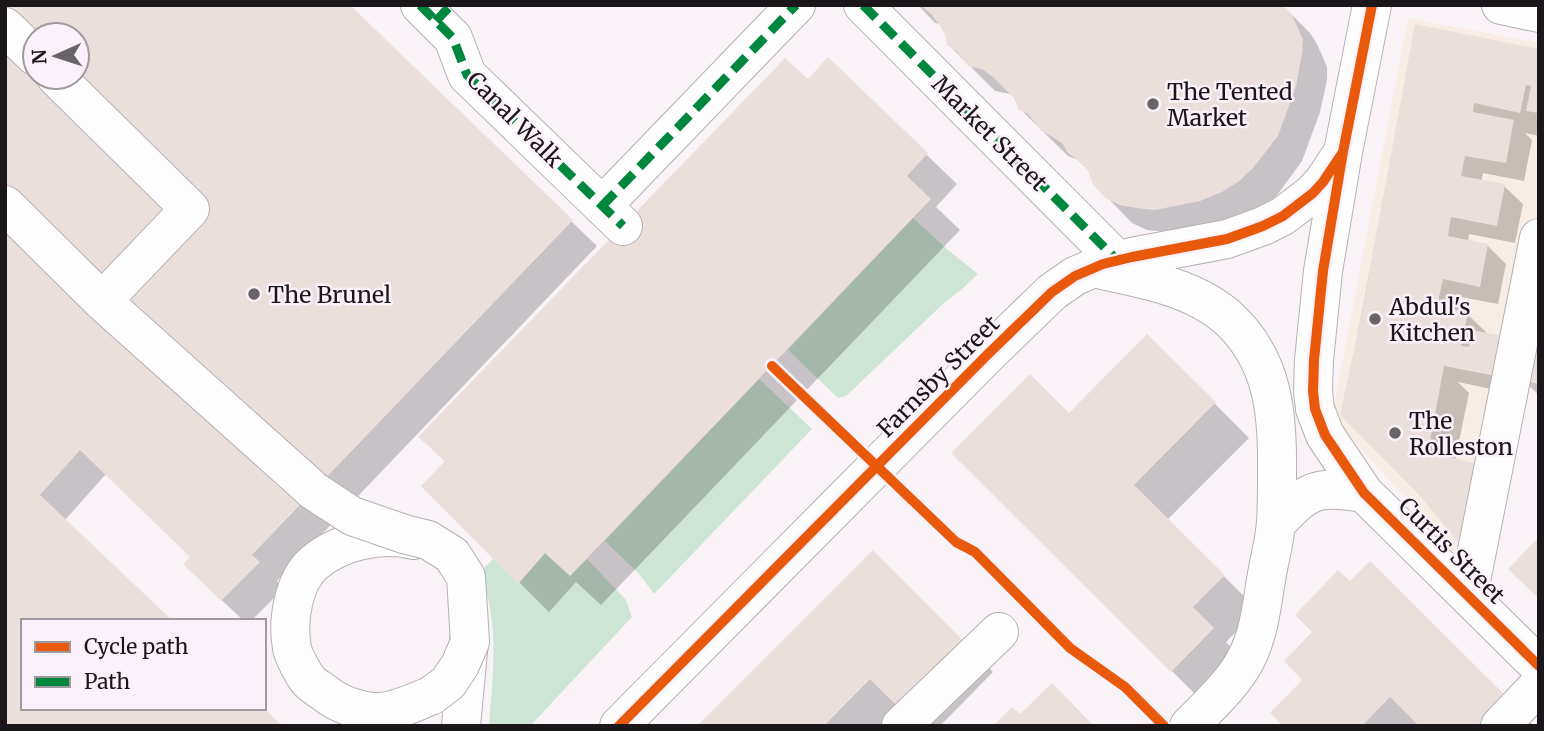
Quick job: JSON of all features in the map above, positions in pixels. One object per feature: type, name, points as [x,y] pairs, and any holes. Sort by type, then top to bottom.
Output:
[{"type":"street","name":"Canal Walk","points":[[436,10],[453,38],[467,75],[612,216],[796,5]]},
{"type":"street","name":"Market Street","points":[[863,5],[1105,264]]},
{"type":"street","points":[[1364,493],[1325,435],[1315,409],[1313,391],[1318,306],[1328,234],[1372,5]]},
{"type":"street","points":[[1501,5],[1539,13]]},
{"type":"street","points":[[5,27],[21,42]]},
{"type":"street","points":[[70,91],[190,209],[102,301]]},
{"type":"street","name":"Farnsby Street","points":[[619,726],[1059,287],[1105,264],[1227,239],[1263,226],[1283,216],[1313,193],[1343,152]]},
{"type":"street","points":[[5,205],[102,301],[314,491],[352,516],[428,540],[452,555],[466,577],[467,588],[468,598],[470,620],[470,631],[470,642],[465,653],[460,665],[448,683],[432,695],[403,707],[380,712],[362,710],[335,701],[309,681],[292,650],[290,616],[299,584],[312,565],[346,543],[389,537],[412,539],[447,558],[465,581],[467,592],[469,602],[471,612],[470,624],[469,636],[468,649],[463,713]]},
{"type":"street","points":[[1468,596],[1539,238]]},
{"type":"street","points":[[1105,264],[1185,293],[1211,305],[1226,317],[1242,332],[1264,372],[1276,415],[1276,524],[1256,637],[1246,661],[1197,717]]},
{"type":"street","name":"Curtis Street","points":[[1276,524],[1310,494],[1331,489],[1364,493],[1539,666]]},
{"type":"street","points":[[901,726],[999,632]]},
{"type":"street","points":[[1500,726],[1539,685]]},
{"type":"shaded area","points":[[1408,18],[1539,43],[1539,205],[1476,531],[1455,554],[1332,416]]},
{"type":"green space","points":[[913,218],[978,274],[846,396],[838,398],[788,350]]},
{"type":"green space","points":[[759,379],[812,429],[654,594],[640,575],[605,541]]},
{"type":"green space","points":[[545,553],[570,576],[587,559],[626,600],[632,617],[530,726],[489,726],[493,629],[480,572],[494,558],[519,583]]},
{"type":"building","name":"The Brunel","points":[[5,5],[350,5],[573,220],[252,555],[260,562],[221,601],[183,564],[190,557],[80,450],[40,495],[171,619],[21,619],[21,710],[266,710],[282,726],[5,726]]},
{"type":"building","name":"The Tented Market","points":[[921,5],[1284,5],[1293,17],[1303,40],[1302,54],[1296,86],[1278,136],[1253,168],[1238,182],[1200,201],[1155,210],[1136,208],[1105,198],[1093,184],[1088,171],[1067,152],[1063,144],[1041,131],[1028,114],[1019,110],[1014,98],[993,77],[982,69],[968,66],[957,51],[947,45],[940,26]]},
{"type":"building","points":[[1415,24],[1539,49],[1539,113],[1526,111],[1531,86],[1526,85],[1520,113],[1474,103],[1473,112],[1514,120],[1506,163],[1465,156],[1461,176],[1505,184],[1497,226],[1451,217],[1448,236],[1488,244],[1480,287],[1443,279],[1437,306],[1468,312],[1461,346],[1469,347],[1472,330],[1509,337],[1501,377],[1444,366],[1428,452],[1485,466],[1459,543],[1419,495],[1340,415],[1362,312]]},
{"type":"building","points":[[828,57],[928,153],[907,176],[931,199],[570,576],[545,553],[518,584],[421,486],[445,461],[418,437],[785,58],[808,79]]},
{"type":"building","points":[[1539,329],[1539,384],[1521,380]]},
{"type":"building","points":[[1147,334],[1216,402],[1134,485],[1225,575],[1193,607],[1214,628],[1171,672],[951,453],[1030,374],[1069,413]]},
{"type":"building","points":[[1539,537],[1539,599],[1508,569]]},
{"type":"building","points":[[873,550],[965,642],[899,708],[870,679],[824,726],[697,726]]},
{"type":"building","points":[[1370,561],[1506,696],[1477,726],[1419,726],[1390,697],[1362,726],[1283,726],[1270,713],[1302,680],[1284,661],[1312,632],[1295,615],[1338,570],[1350,581]]},
{"type":"building","points":[[1052,683],[1094,726],[993,726],[1012,707],[1020,714]]},
{"type":"marked path","points":[[420,5],[453,38],[467,75],[623,226]]},
{"type":"marked path","points":[[436,21],[451,5]]},
{"type":"marked path","points":[[602,206],[796,5]]},
{"type":"marked path","points":[[863,5],[1117,260]]},
{"type":"cycle path","points":[[1372,5],[1323,271],[1314,360],[1315,409],[1325,435],[1364,493],[1539,666]]},
{"type":"cycle path","points":[[619,726],[1052,292],[1075,276],[1103,264],[1227,239],[1263,226],[1283,216],[1313,193],[1343,152]]},
{"type":"cycle path","points":[[772,366],[956,542],[975,552],[1070,648],[1125,687],[1164,726]]},
{"type":"place","name":"The Tented Market","points":[[1153,104]]},
{"type":"place","name":"The Brunel","points":[[254,294]]},
{"type":"place","name":"Abdul's Kitchen","points":[[1375,319]]},
{"type":"place","name":"The Rolleston","points":[[1395,433]]}]
